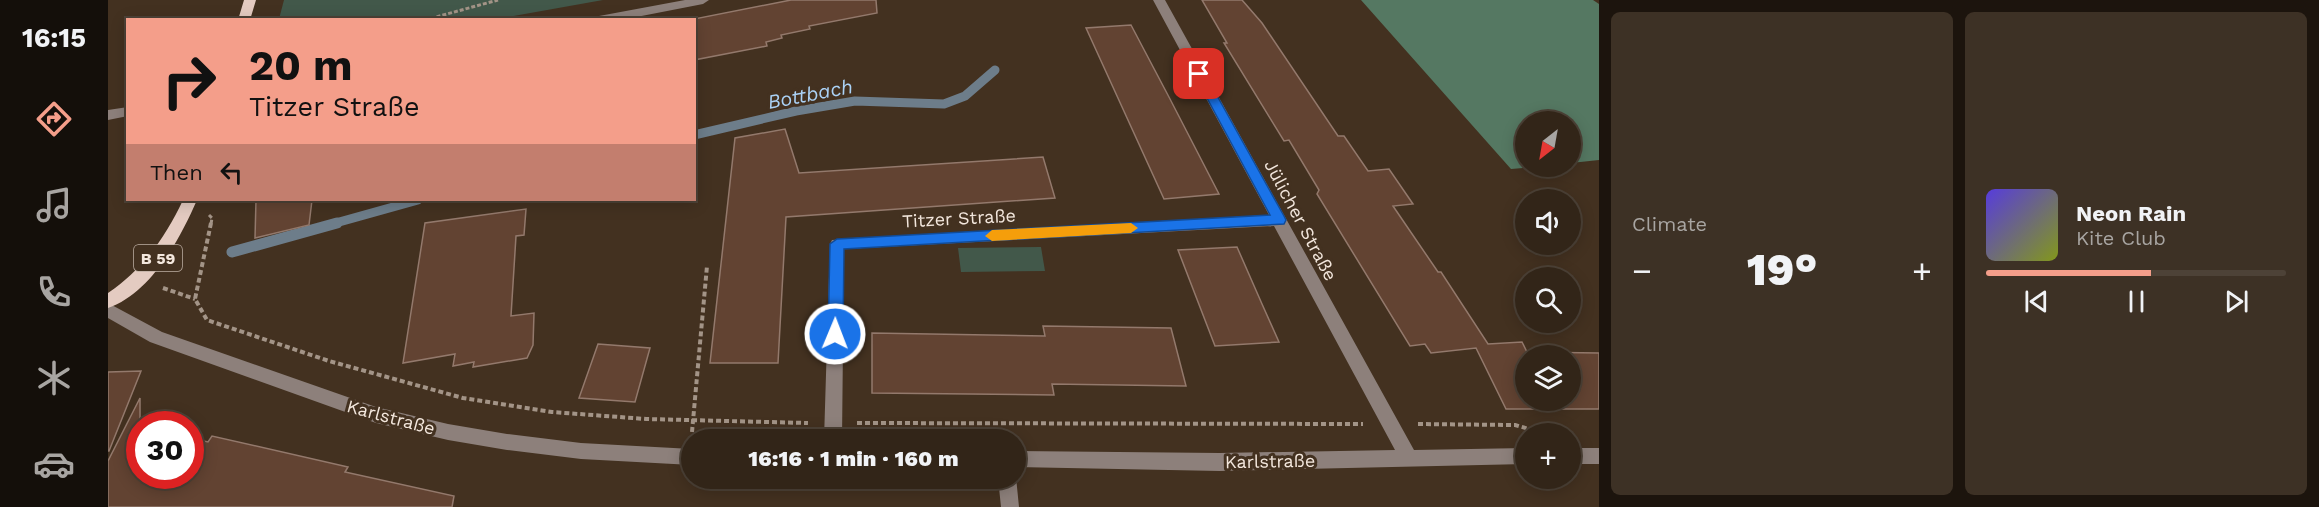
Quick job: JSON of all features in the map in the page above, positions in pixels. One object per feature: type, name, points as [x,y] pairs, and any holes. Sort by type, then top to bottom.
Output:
[{"type":"main road","points":[[245,18],[250,0]]},
{"type":"main road","name":"B 59","points":[[108,301],[139,280],[167,245],[189,201]]},
{"type":"street","points":[[610,18],[704,0]]},
{"type":"street","name":"Jülicher Straße","points":[[1159,0],[1409,459]]},
{"type":"street","points":[[108,115],[126,111]]},
{"type":"street","name":"Titzer Straße","points":[[833,429],[837,244],[1279,220]]},
{"type":"street","name":"Karlstraße","points":[[108,310],[156,337],[376,415],[447,432],[507,442],[581,451],[681,456]]},
{"type":"street","name":"Karlstraße","points":[[1026,459],[1220,462],[1515,456]]},
{"type":"street","points":[[1581,456],[1599,456]]},
{"type":"street","points":[[1008,489],[1010,507]]},
{"type":"path","points":[[432,18],[498,0]]},
{"type":"path","points":[[139,280],[195,299],[212,218],[206,212]]},
{"type":"path","points":[[693,429],[707,266]]},
{"type":"green space","points":[[284,0],[603,0],[503,18],[279,18]]},
{"type":"green space","points":[[1361,0],[1593,0],[1599,4],[1599,160],[1581,162],[1581,111],[1515,111],[1515,169],[1511,169]]},
{"type":"green space","points":[[1041,247],[1045,271],[961,272],[958,248]]},
{"type":"building","points":[[791,0],[876,0],[877,13],[809,26],[810,29],[781,35],[782,38],[766,42],[767,46],[696,60],[696,19]]},
{"type":"building","points":[[1202,0],[1242,0],[1262,23],[1338,136],[1344,136],[1368,171],[1389,169],[1413,204],[1393,206],[1438,272],[1441,272],[1488,344],[1522,342],[1524,345],[1515,345],[1515,409],[1506,409],[1476,348],[1431,353],[1425,344],[1410,346],[1317,194],[1319,190],[1289,140],[1284,141],[1224,43],[1227,43]]},
{"type":"building","points":[[1131,25],[1219,194],[1164,199],[1086,28]]},
{"type":"building","points":[[785,129],[799,173],[1043,157],[1055,198],[786,217],[778,363],[710,363],[735,138]]},
{"type":"building","points":[[256,201],[312,201],[309,225],[255,238]]},
{"type":"building","points":[[526,209],[524,235],[516,236],[511,316],[534,313],[533,345],[527,358],[473,367],[474,362],[453,366],[455,354],[403,363],[425,223]]},
{"type":"building","points":[[1237,247],[1279,342],[1215,346],[1178,250]]},
{"type":"building","points":[[1043,326],[1171,328],[1186,386],[1052,384],[1054,395],[872,393],[872,333],[1045,336]]},
{"type":"building","points":[[598,344],[650,348],[635,402],[579,398]]},
{"type":"building","points":[[1581,353],[1599,353],[1599,409],[1581,409]]},
{"type":"building","points":[[141,371],[109,451],[108,451],[108,372]]},
{"type":"building","points":[[140,398],[140,411],[133,411]]},
{"type":"building","points":[[126,426],[126,489],[204,489],[204,441],[208,442],[212,436],[348,467],[345,472],[454,496],[452,507],[108,507],[108,461]]},
{"type":"waterway","name":"Bottbach","points":[[696,135],[796,111],[855,101],[944,104],[965,96],[995,70]]},
{"type":"waterway","name":"Bottbach","points":[[332,224],[414,201]]},
{"type":"waterway","name":"Bottbach","points":[[232,252],[337,223]]},
{"type":"slow traffic","points":[[992,236],[1131,228]]},
{"type":"route","points":[[835,334],[837,244],[1279,220],[1199,74]]}]
